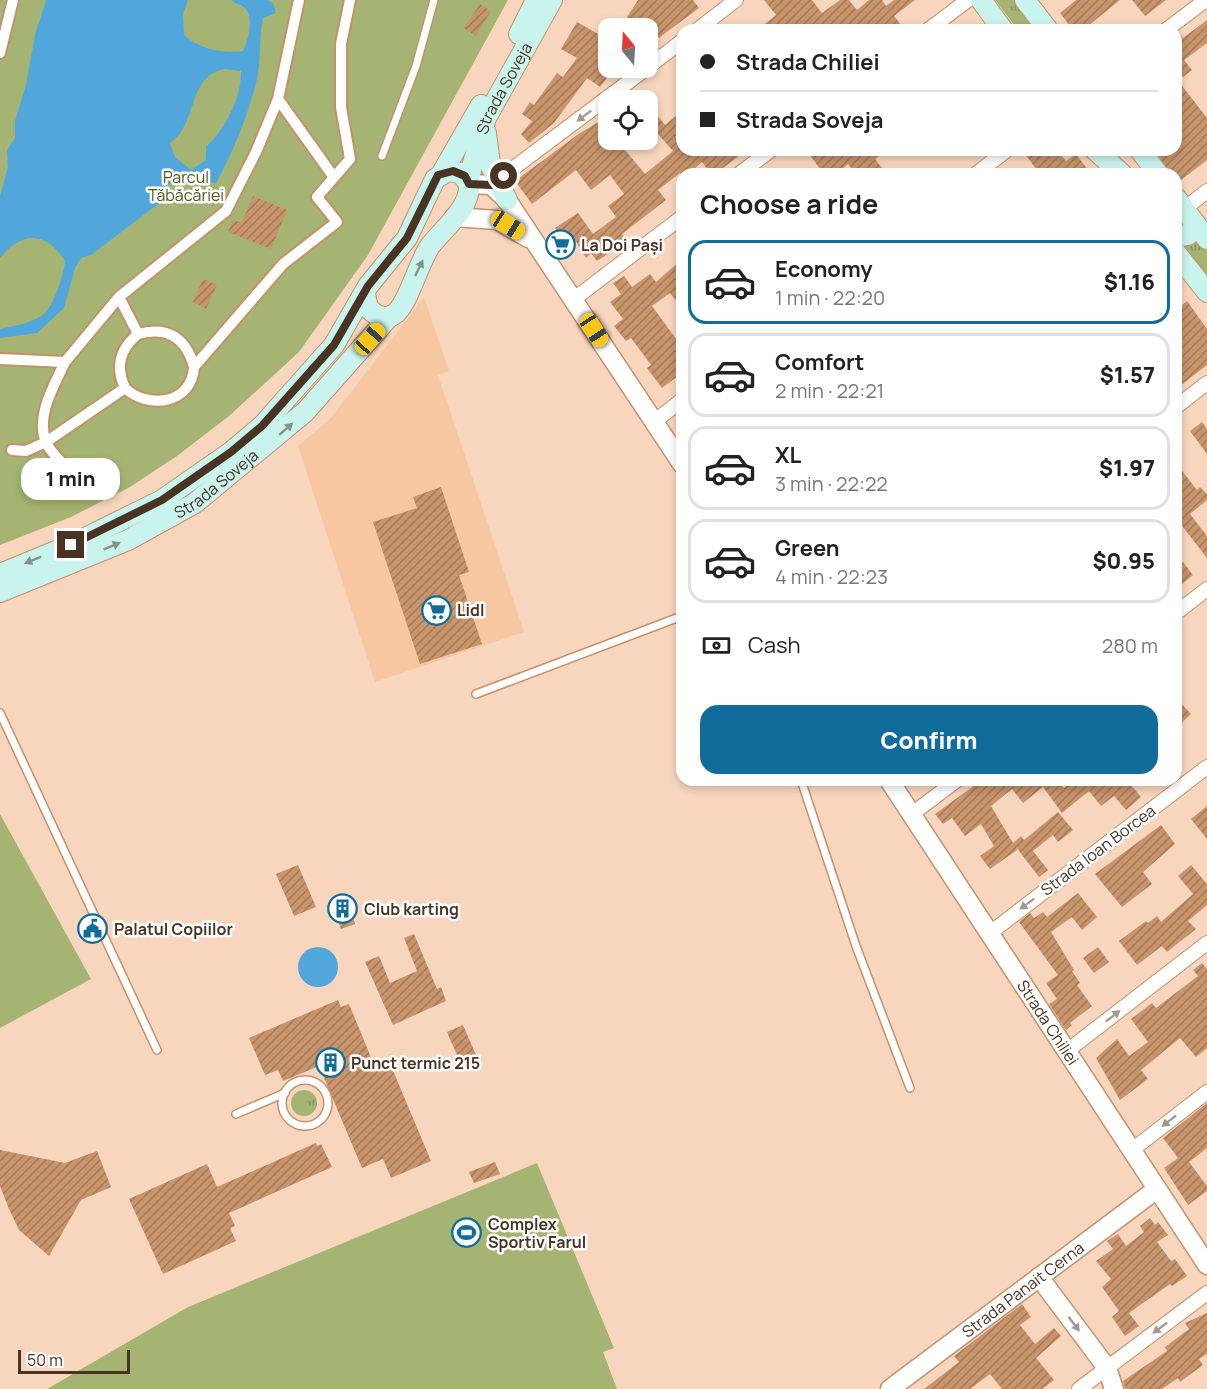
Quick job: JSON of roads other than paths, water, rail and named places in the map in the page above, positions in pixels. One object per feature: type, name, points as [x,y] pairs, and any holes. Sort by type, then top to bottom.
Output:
[{"type":"main road","name":"Strada Soveja","points":[[0,574],[71,545],[162,500],[231,452],[262,426],[315,369],[340,335],[368,286],[404,243],[435,179],[449,164],[536,0]]},
{"type":"main road","name":"Strada Soveja","points":[[0,592],[128,540],[195,503],[305,412],[389,316],[399,310],[430,247],[467,199],[486,118],[552,0]]},
{"type":"main road","points":[[981,0],[999,24]]},
{"type":"main road","points":[[1025,0],[1043,24]]},
{"type":"main road","points":[[486,118],[489,158],[494,183],[507,201]]},
{"type":"main road","points":[[1098,156],[1107,168]]},
{"type":"main road","points":[[1100,156],[1115,168]]},
{"type":"main road","points":[[442,173],[458,172],[469,183]]},
{"type":"main road","points":[[1182,206],[1202,232],[1182,236]]},
{"type":"main road","points":[[1182,261],[1207,292]]},
{"type":"main road","points":[[365,294],[368,308],[374,314],[389,316]]},
{"type":"street","points":[[0,53],[13,0]]},
{"type":"street","points":[[73,474],[46,442],[44,422],[47,400],[65,362],[119,297],[226,211],[256,152],[278,99],[299,0]]},
{"type":"street","points":[[194,367],[190,351],[182,340],[172,333],[152,330],[138,334],[128,343],[121,354],[119,368],[125,388],[135,397],[146,401],[172,399],[190,383],[194,367],[283,264],[337,222],[317,197],[350,159],[341,108],[341,44],[350,0]]},
{"type":"street","points":[[705,24],[736,0]]},
{"type":"street","points":[[936,24],[968,0]]},
{"type":"street","points":[[1174,24],[1206,0]]},
{"type":"street","points":[[658,59],[676,46]]},
{"type":"street","points":[[469,183],[494,183],[633,78]]},
{"type":"street","points":[[278,99],[333,176]]},
{"type":"street","points":[[747,168],[763,156]]},
{"type":"street","points":[[984,168],[999,156]]},
{"type":"street","points":[[1182,202],[1207,191]]},
{"type":"street","points":[[507,201],[676,455]]},
{"type":"street","points":[[454,217],[497,220],[534,242]]},
{"type":"street","points":[[574,300],[676,222]]},
{"type":"street","points":[[119,297],[138,334]]},
{"type":"street","points":[[0,359],[65,362]]},
{"type":"street","points":[[1182,402],[1207,383]]},
{"type":"street","points":[[12,450],[26,451],[46,442],[125,388]]},
{"type":"street","points":[[655,422],[676,405]]},
{"type":"street","points":[[1182,608],[1207,589]]},
{"type":"street","name":"Strada Ioan Borcea","points":[[1182,785],[1207,766]]},
{"type":"street","name":"Strada Chiliei","points":[[894,786],[1207,1265]]},
{"type":"street","points":[[912,814],[949,786]]},
{"type":"street","name":"Strada Ioan Borcea","points":[[990,933],[1181,786]]},
{"type":"street","points":[[1067,1051],[1207,943]]},
{"type":"street","points":[[1131,1150],[1207,1092]]},
{"type":"street","name":"Strada Panait Cerna","points":[[890,1389],[1157,1189]]},
{"type":"street","points":[[1039,1277],[1107,1368],[1114,1389]]},
{"type":"street","points":[[1079,1389],[1207,1293]]},
{"type":"lane","points":[[382,156],[416,66],[434,0]]},
{"type":"lane","points":[[476,694],[676,618]]},
{"type":"lane","points":[[0,713],[157,1050]]},
{"type":"lane","points":[[803,786],[856,945],[910,1088]]},
{"type":"lane","points":[[236,1114],[285,1093],[299,1081],[313,1082],[325,1091],[328,1098],[326,1113],[321,1120],[307,1126],[292,1122],[284,1110],[285,1093]]},
{"type":"water","points":[[46,0],[188,0],[183,14],[184,35],[204,47],[235,52],[243,51],[250,23],[244,7],[231,0],[267,0],[273,3],[276,13],[263,18],[255,88],[241,130],[216,183],[185,181],[165,186],[170,195],[91,255],[81,258],[75,268],[64,308],[37,333],[0,338],[0,329],[29,322],[45,313],[58,288],[65,261],[50,244],[34,238],[17,243],[0,258],[0,196],[8,167],[7,150],[15,138],[15,121],[26,85],[35,35]],"holes":[[[225,69],[241,71],[241,81],[231,113],[206,147],[206,160],[191,170],[175,157],[170,143],[185,125],[198,90],[204,81],[213,73]]]},
{"type":"water","points":[[318,947],[326,948],[332,953],[337,959],[337,975],[332,981],[326,986],[318,987],[310,986],[304,981],[299,975],[298,967],[299,959],[304,953],[310,948]]},
{"type":"place","name":"La Doi Pași","points":[[560,245]]},
{"type":"place","name":"Lidl","points":[[436,610]]},
{"type":"place","name":"Club karting","points":[[343,909]]},
{"type":"place","name":"Palatul Copiilor","points":[[93,929]]},
{"type":"place","name":"Punct termic 215","points":[[330,1063]]},
{"type":"place","name":"Complex Sportiv Farul","points":[[467,1233]]},
{"type":"park label","name":"Parcul Tăbăcăriei","points":[[186,186]]}]
